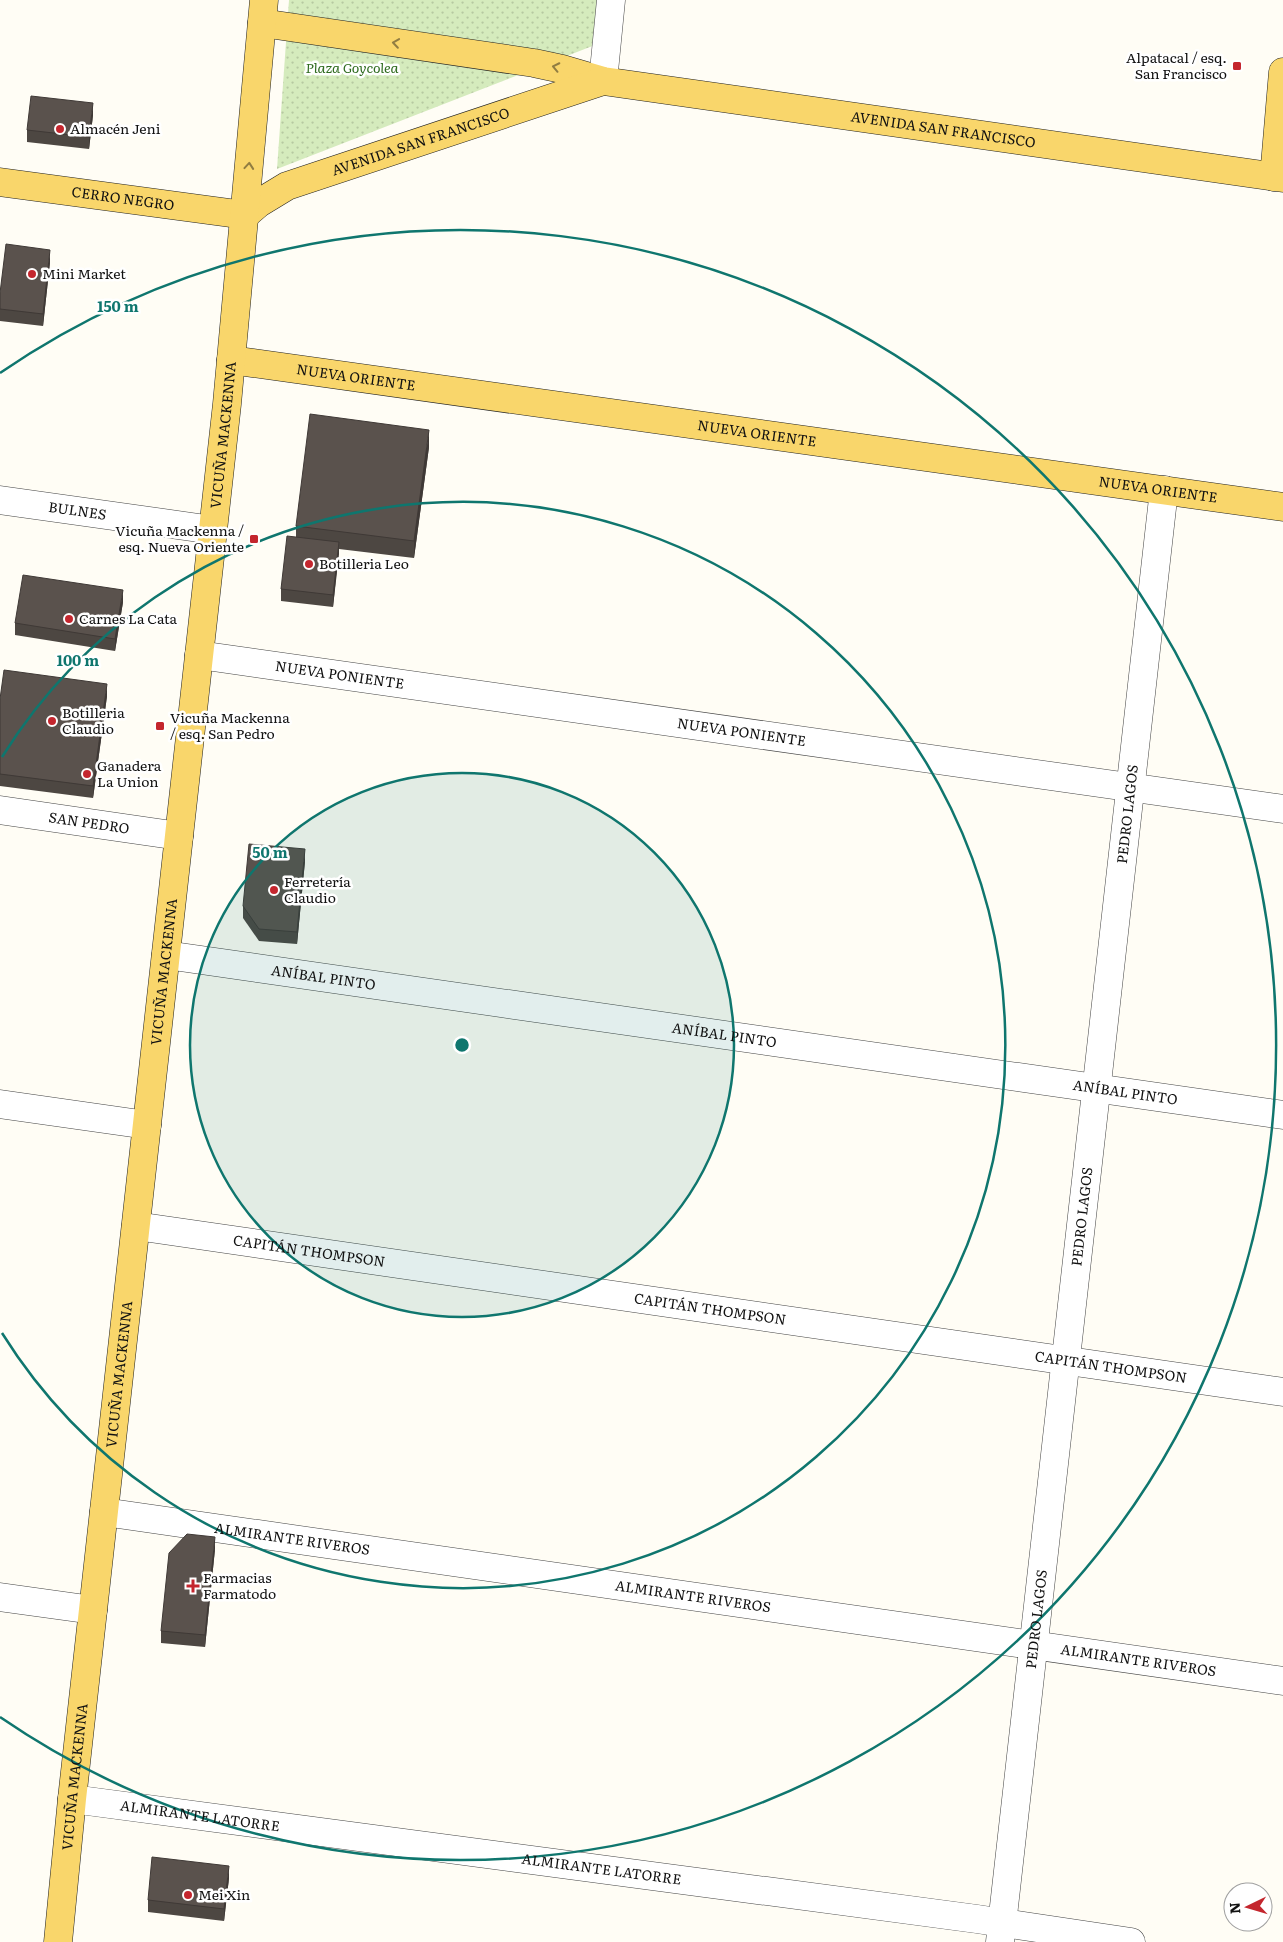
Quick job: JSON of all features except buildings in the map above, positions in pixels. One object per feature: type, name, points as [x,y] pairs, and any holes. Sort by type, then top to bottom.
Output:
[{"type":"main road","name":"AVENIDA SAN FRANCISCO","points":[[263,12],[562,68],[603,81],[1279,178]]},
{"type":"main road","name":"VICUÑA MACKENNA","points":[[58,1942],[72,1799],[213,530],[245,215],[263,12]]},
{"type":"main road","points":[[1279,178],[1283,72]]},
{"type":"main road","name":"AVENIDA SAN FRANCISCO","points":[[245,215],[259,203],[287,186],[603,81]]},
{"type":"main road","name":"CERRO NEGRO","points":[[0,182],[245,215]]},
{"type":"main road","name":"NUEVA ORIENTE","points":[[231,360],[1283,507]]},
{"type":"street","points":[[603,81],[611,0]]},
{"type":"street","name":"PEDRO LAGOS","points":[[1001,1933],[1164,490]]},
{"type":"street","name":"BULNES","points":[[0,500],[213,530]]},
{"type":"street","name":"NUEVA PONIENTE","points":[[199,655],[1283,809]]},
{"type":"street","name":"SAN PEDRO","points":[[0,810],[179,836]]},
{"type":"street","name":"ANÍBAL PINTO","points":[[166,955],[1283,1115]]},
{"type":"street","points":[[0,1104],[147,1125]]},
{"type":"street","name":"CAPITÁN THOMPSON","points":[[136,1226],[1283,1392]]},
{"type":"street","name":"ALMIRANTE RIVEROS","points":[[104,1512],[1283,1681]]},
{"type":"street","points":[[0,1597],[93,1610]]},
{"type":"street","name":"ALMIRANTE LATORRE","points":[[72,1799],[1001,1933],[1131,1942]]},
{"type":"green space","name":"Plaza Goycolea","points":[[289,0],[599,0],[595,45],[277,169]]},
{"type":"place","name":"Alpatacal / esq. San Francisco","points":[[1237,66]]},
{"type":"place","name":"Almacén Jeni","points":[[60,129]]},
{"type":"place","name":"Mini Market","points":[[32,274]]},
{"type":"place","name":"Vicuña Mackenna / esq. Nueva Oriente","points":[[254,539]]},
{"type":"place","name":"Botilleria Leo","points":[[309,564]]},
{"type":"place","name":"Carnes La Cata","points":[[69,619]]},
{"type":"place","name":"Botilleria Claudio","points":[[52,721]]},
{"type":"place","name":"Vicuña Mackenna / esq. San Pedro","points":[[160,726]]},
{"type":"place","name":"Ganadera La Union","points":[[87,774]]},
{"type":"place","name":"Ferretería Claudio","points":[[274,890]]},
{"type":"place","name":"Farmacias Farmatodo","points":[[193,1586]]},
{"type":"place","name":"Mei Xin","points":[[188,1895]]}]
